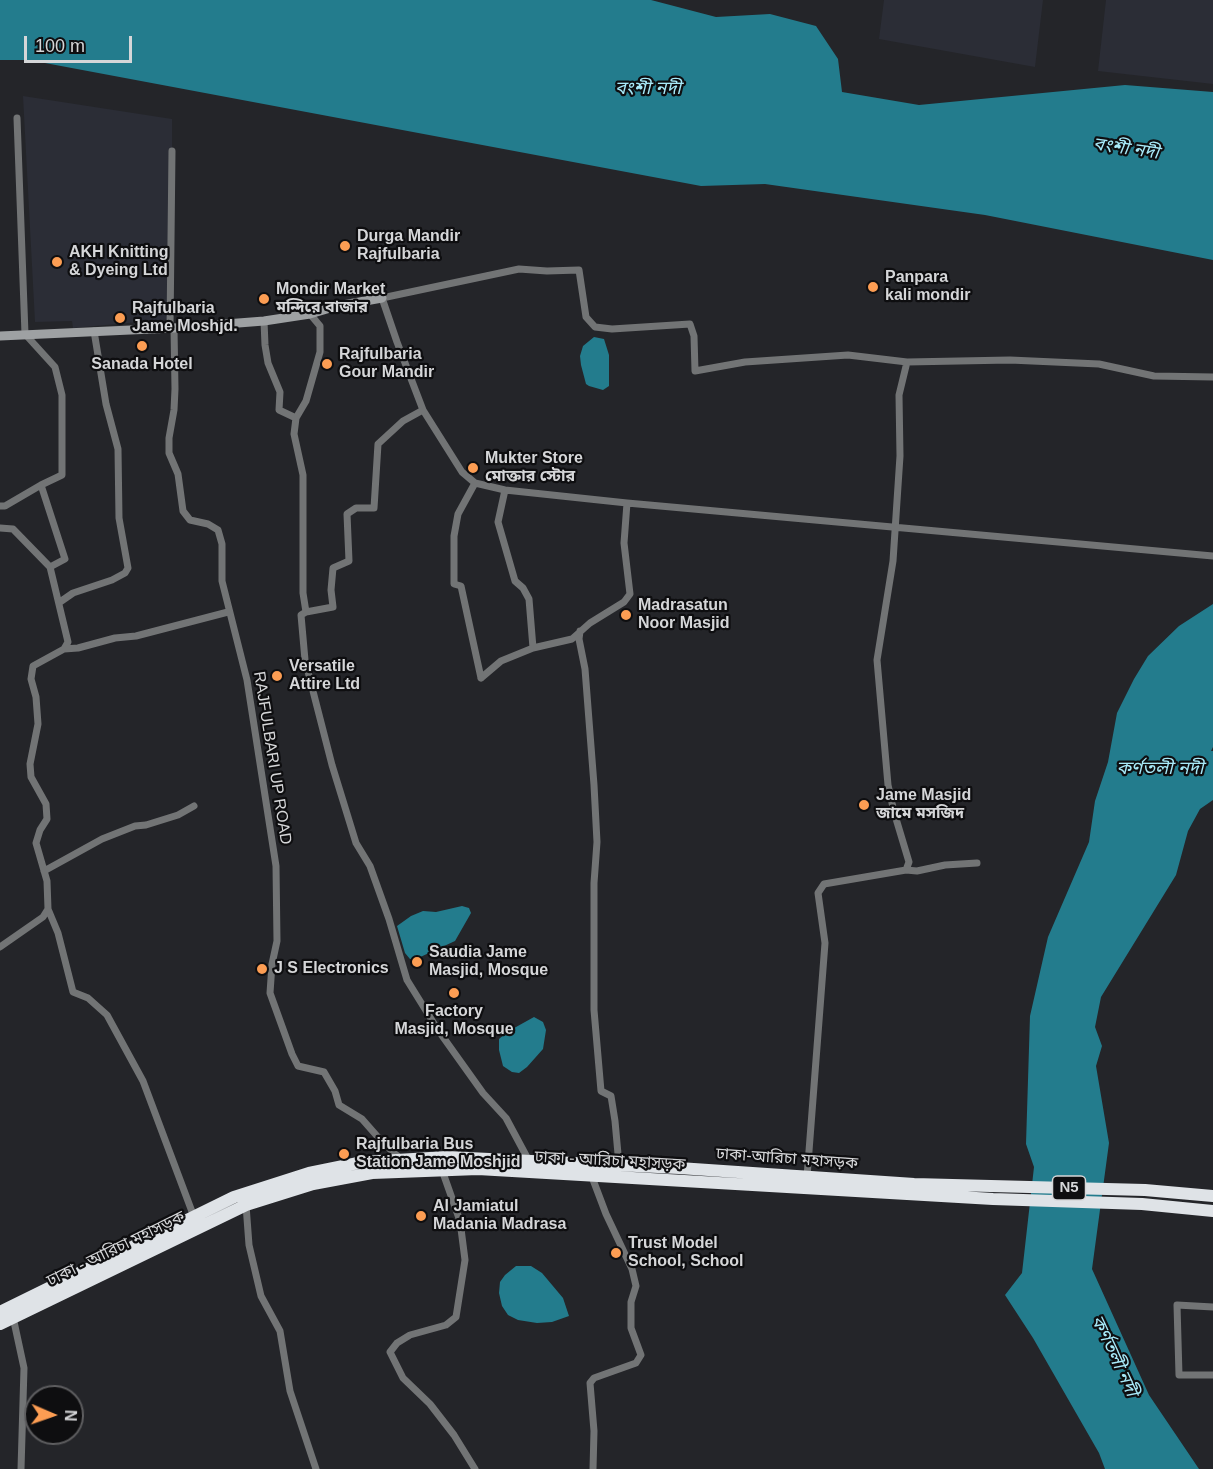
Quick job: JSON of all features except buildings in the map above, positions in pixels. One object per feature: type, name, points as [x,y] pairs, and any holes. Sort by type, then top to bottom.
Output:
[{"type":"highway","name":"ঢাকা-আরিচা মহাসড়ক","points":[[0,1311],[234,1197],[309,1173],[363,1162],[447,1157],[807,1177],[992,1192]]},
{"type":"highway","name":"ঢাকা - আরিচা মহাসড়ক","points":[[0,1324],[246,1204],[313,1184],[372,1173],[478,1169],[592,1177],[992,1192],[1213,1211]]},
{"type":"highway","name":"N5","points":[[992,1192],[1145,1190],[1213,1196]]},
{"type":"street","points":[[0,506],[5,506],[62,475],[62,395],[55,367],[25,334],[17,118]]},
{"type":"street","points":[[172,151],[172,328]]},
{"type":"street","points":[[0,336],[264,321],[310,314],[337,306],[519,269],[579,270],[586,317],[595,327],[612,329],[690,324],[694,336],[695,371],[745,362],[848,355],[907,362],[1010,360],[1099,364],[1154,376],[1213,377]]},
{"type":"street","points":[[382,298],[423,410],[462,472],[475,483],[505,490],[627,503],[1213,556]]},
{"type":"street","points":[[306,612],[303,593],[303,475],[294,434],[296,418],[306,401],[320,352],[320,326],[310,314]]},
{"type":"street","points":[[264,321],[268,363],[280,392],[279,410],[296,418]]},
{"type":"street","name":"RAJFULBARI UP ROAD","points":[[172,328],[175,389],[169,453],[178,474],[183,511],[190,520],[208,524],[218,530],[222,544],[222,581],[247,681],[276,866],[277,941],[272,964],[270,993],[298,1066],[324,1071],[335,1091],[339,1105],[362,1119],[402,1160]]},
{"type":"street","points":[[60,603],[73,593],[112,580],[125,573],[128,568],[119,518],[118,449],[106,404],[94,331]]},
{"type":"street","points":[[906,870],[909,862],[888,785],[877,660],[892,561],[900,456],[899,395],[907,362]]},
{"type":"street","points":[[423,410],[403,421],[378,444],[374,508],[356,508],[347,514],[349,561],[333,568],[331,590],[333,607],[301,615],[305,660],[332,765],[356,843],[370,866],[407,980],[438,1030],[483,1093],[506,1118],[529,1161]]},
{"type":"street","points":[[475,483],[458,514],[453,536],[454,584],[461,586],[481,678],[501,661],[533,648],[572,639],[580,631],[624,602],[630,594],[624,543],[627,503]]},
{"type":"street","points":[[41,485],[65,559],[50,567]]},
{"type":"street","points":[[505,490],[498,522],[515,581],[523,588],[529,599],[533,648]]},
{"type":"street","points":[[0,528],[13,529],[50,567],[68,642],[64,649]]},
{"type":"street","points":[[194,1217],[143,1081],[107,1015],[88,998],[73,992],[58,933],[48,909],[49,896],[36,843],[47,819],[46,804],[31,777],[30,764],[38,724],[36,697],[31,679],[33,666],[64,649],[136,636],[228,612]]},
{"type":"street","points":[[580,631],[594,774],[597,842],[594,883],[594,1010],[601,1091],[610,1096],[619,1166]]},
{"type":"street","points":[[44,871],[102,839],[135,826],[178,815],[194,806]]},
{"type":"street","points":[[807,1177],[825,943],[818,893],[824,884],[906,870],[917,871],[945,865],[977,863]]},
{"type":"street","points":[[0,947],[43,917],[48,909]]},
{"type":"street","points":[[442,1170],[460,1221],[465,1260],[456,1317],[446,1325],[410,1335],[397,1343],[390,1352],[403,1378],[430,1404],[454,1435],[474,1469]]},
{"type":"street","points":[[592,1177],[606,1214],[632,1269],[636,1286],[631,1302],[631,1328],[641,1355],[636,1363],[594,1378],[590,1383],[594,1431],[593,1469]]},
{"type":"street","points":[[246,1204],[249,1245],[261,1296],[280,1330],[290,1391],[316,1469]]},
{"type":"street","points":[[1213,1307],[1177,1305],[1179,1375],[1213,1375]]},
{"type":"street","points":[[13,1317],[24,1368],[21,1469]]},
{"type":"shaded area","points":[[884,0],[1043,0],[1035,67],[879,39]]},
{"type":"shaded area","points":[[1106,0],[1213,0],[1213,84],[1098,71]]},
{"type":"shaded area","points":[[23,96],[172,119],[172,319],[73,328],[72,321],[35,322]]},
{"type":"water","name":"বংশী নদী","points":[[0,0],[651,0],[716,17],[770,14],[816,26],[838,59],[842,92],[919,105],[1125,85],[1213,92],[1213,260],[985,215],[765,184],[701,186],[29,60],[0,60]]},
{"type":"water","points":[[594,337],[604,339],[609,355],[609,386],[603,390],[586,384],[581,365],[580,356],[583,346]]},
{"type":"water","name":"কর্ণতলী নদী","points":[[1213,604],[1213,747],[1211,751],[1213,751],[1213,800],[1200,809],[1188,831],[1176,875],[1101,997],[1095,1027],[1102,1046],[1096,1066],[1109,1143],[1092,1269],[1149,1395],[1199,1469],[1105,1469],[1099,1453],[1033,1338],[1005,1295],[1022,1273],[1034,1167],[1026,1144],[1030,1016],[1048,937],[1089,842],[1095,801],[1108,762],[1117,713],[1148,656],[1179,626]]},
{"type":"water","points":[[462,906],[469,908],[471,913],[455,941],[416,959],[410,959],[405,953],[397,926],[423,911],[436,912]]},
{"type":"water","points":[[534,1017],[543,1022],[546,1030],[543,1049],[519,1073],[512,1072],[503,1066],[499,1039]]},
{"type":"water","points":[[516,1266],[531,1266],[542,1273],[563,1298],[569,1316],[552,1322],[537,1323],[518,1320],[508,1315],[502,1306],[499,1293],[500,1282]]},
{"type":"place","name":"Durga Mandir Rajfulbaria","points":[[345,246]]},
{"type":"place","name":"AKH Knitting & Dyeing Ltd","points":[[57,262]]},
{"type":"place","name":"Panpara kali mondir","points":[[873,287]]},
{"type":"place","name":"Mondir Market মন্দিরে বাজার","points":[[264,299]]},
{"type":"place","name":"Rajfulbaria Jame Moshjd.","points":[[120,318]]},
{"type":"place","name":"Sanada Hotel","points":[[142,346]]},
{"type":"place","name":"Rajfulbaria Gour Mandir","points":[[327,364]]},
{"type":"place","name":"Mukter Store মোক্তার স্টোর","points":[[473,468]]},
{"type":"place","name":"Madrasatun Noor Masjid","points":[[626,615]]},
{"type":"place","name":"Versatile Attire Ltd","points":[[277,676]]},
{"type":"place","name":"Jame Masjid জামে মসজিদ","points":[[864,805]]},
{"type":"place","name":"Saudia Jame Masjid, Mosque","points":[[417,962]]},
{"type":"place","name":"J S Electronics","points":[[262,969]]},
{"type":"place","name":"Factory Masjid, Mosque","points":[[454,993]]},
{"type":"place","name":"Rajfulbaria Bus Station Jame Moshjid","points":[[344,1154]]},
{"type":"place","name":"Al Jamiatul Madania Madrasa","points":[[421,1216]]},
{"type":"place","name":"Trust Model School, School","points":[[616,1253]]}]
